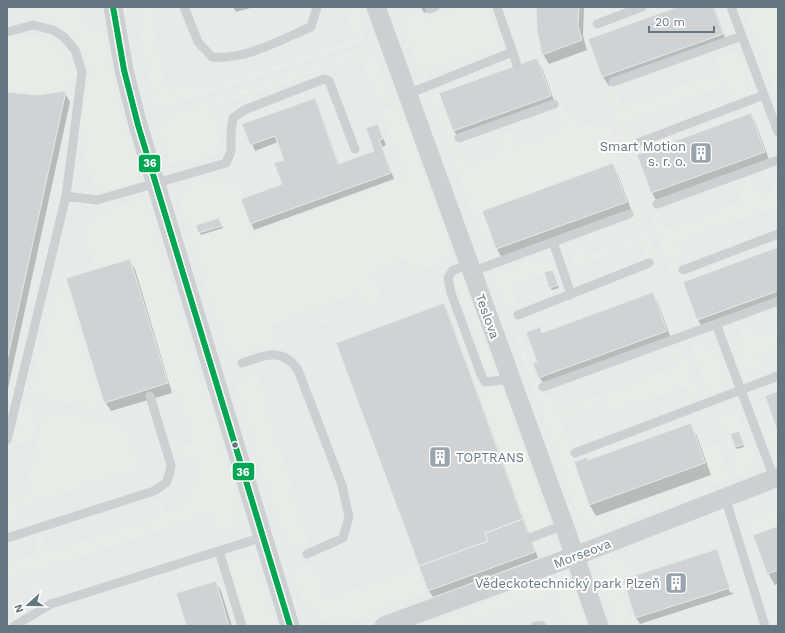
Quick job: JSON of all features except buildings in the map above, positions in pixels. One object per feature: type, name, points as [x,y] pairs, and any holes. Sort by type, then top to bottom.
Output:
[{"type":"street","points":[[113,7],[124,70],[138,125],[290,626]]},
{"type":"street","name":"Teslova","points":[[376,7],[564,525],[599,626]]},
{"type":"street","name":"Morseova","points":[[384,626],[575,556],[776,477]]},
{"type":"lane","points":[[184,7],[198,42],[212,57],[225,58],[244,55],[311,27],[317,7]]},
{"type":"lane","points":[[497,7],[517,65]]},
{"type":"lane","points":[[597,24],[642,7]]},
{"type":"lane","points":[[731,7],[778,132]]},
{"type":"lane","points":[[7,32],[33,25],[53,30],[64,37],[75,50],[82,72],[66,196],[7,440]]},
{"type":"lane","points":[[613,82],[742,36]]},
{"type":"lane","points":[[408,94],[512,52]]},
{"type":"lane","points":[[66,196],[97,200],[226,163],[231,151],[231,131],[233,118],[244,110],[324,79],[329,81],[355,149]]},
{"type":"lane","points":[[638,143],[764,95]]},
{"type":"lane","points":[[459,138],[531,108],[554,104]]},
{"type":"lane","points":[[657,204],[778,160]]},
{"type":"lane","points":[[510,379],[485,382],[482,377],[454,300],[448,278],[452,271],[470,268],[552,242],[630,214]]},
{"type":"lane","points":[[683,270],[778,234]]},
{"type":"lane","points":[[552,242],[571,294]]},
{"type":"lane","points":[[518,315],[649,263]]},
{"type":"lane","points":[[543,387],[778,301]]},
{"type":"lane","points":[[716,324],[776,477]]},
{"type":"lane","points":[[242,363],[268,354],[281,355],[292,360],[298,370],[342,485],[350,517],[343,538],[307,554]]},
{"type":"lane","points":[[575,453],[778,376]]},
{"type":"lane","points":[[7,538],[150,493],[163,486],[168,479],[171,465],[150,396]]},
{"type":"lane","points":[[725,497],[765,626]]},
{"type":"lane","points":[[530,538],[564,525]]},
{"type":"lane","points":[[14,626],[51,604],[263,537]]},
{"type":"lane","points":[[219,551],[242,626]]},
{"type":"lane","points":[[535,626],[542,626]]},
{"type":"shaded area","points":[[7,7],[778,7],[778,626],[7,626]]},
{"type":"shaded area","points":[[43,7],[71,8],[79,14],[84,29],[102,27],[119,103],[140,178],[138,181],[106,191],[98,189],[94,181],[87,161],[83,128],[84,109],[89,86],[90,72],[84,50],[78,40],[61,25],[39,17],[20,18],[7,22],[7,19]]},
{"type":"shaded area","points":[[137,7],[161,7],[151,10],[154,37],[166,91],[189,86],[202,90],[356,39],[344,7],[357,7],[364,29],[360,41],[169,105],[162,104],[155,100],[142,40]]},
{"type":"shaded area","points":[[463,7],[487,7],[495,27],[497,40],[492,51],[486,55],[484,51],[421,73],[401,17],[420,9],[425,21]]},
{"type":"shaded area","points":[[744,7],[778,7],[778,94]]},
{"type":"shaded area","points":[[29,37],[43,39],[55,45],[65,55],[70,68],[71,76],[66,91],[37,95],[7,92],[7,42]]},
{"type":"shaded area","points":[[360,50],[372,53],[391,102],[380,106],[361,56],[210,107],[219,138],[218,146],[214,153],[205,158],[186,164],[170,162],[160,129],[161,123],[169,115]]},
{"type":"shaded area","points":[[728,53],[742,58],[750,70],[750,84],[747,89],[740,95],[733,98],[727,83],[626,122],[634,148],[627,150],[606,90],[613,88],[622,109],[722,71],[716,56]]},
{"type":"shaded area","points":[[439,93],[466,165],[501,152],[496,137],[510,132],[516,147],[563,129],[556,108],[561,106],[566,112],[582,124],[595,128],[609,129],[620,159],[613,163],[482,211],[496,249],[486,249],[432,97]]},
{"type":"shaded area","points":[[399,105],[454,256],[413,273],[406,257],[370,272],[380,296],[376,302],[372,304],[365,307],[359,291],[322,305],[328,322],[322,324],[315,308],[269,325],[275,341],[249,351],[239,353],[225,347],[179,195],[183,189],[192,183],[207,179],[215,178],[227,181],[237,189],[250,235],[407,178],[382,112]]},
{"type":"shaded area","points":[[770,175],[778,175],[778,205],[677,242],[683,257],[675,260],[681,275],[673,278],[658,232],[646,202],[653,199],[666,231],[743,201],[737,185],[753,180],[759,197],[775,190]]},
{"type":"shaded area","points":[[145,199],[239,504],[234,528],[225,533],[216,525],[211,513],[7,579],[7,564],[39,554],[35,539],[42,537],[47,553],[157,519],[152,503],[159,500],[166,515],[182,505],[192,490],[195,482],[197,473],[196,455],[180,459],[177,449],[193,443],[175,388],[160,392],[158,386],[168,383],[130,259],[96,269],[87,238],[86,227],[96,213]]},
{"type":"shaded area","points":[[636,204],[655,258],[649,261],[642,241],[575,266],[574,252],[584,241],[590,256],[640,238],[630,206]]},
{"type":"shaded area","points":[[534,260],[545,262],[553,270],[511,286],[516,302],[509,304],[543,398],[551,397],[557,412],[677,367],[672,352],[681,348],[699,397],[691,400],[685,385],[610,413],[605,402],[560,419],[593,513],[597,519],[604,520],[687,488],[689,494],[602,527],[590,526],[580,519],[495,278],[498,273]]},
{"type":"shaded area","points":[[455,280],[463,281],[494,367],[488,372]]},
{"type":"shaded area","points":[[61,284],[64,284],[102,410],[35,396],[32,393],[48,320]]},
{"type":"shaded area","points":[[754,322],[760,336],[778,330],[778,347],[757,354],[763,370],[751,371],[741,363],[737,345],[742,332]]},
{"type":"shaded area","points":[[700,343],[709,345],[716,351],[726,379],[723,389],[709,394],[692,346]]},
{"type":"shaded area","points":[[255,369],[308,544],[296,546],[285,544],[237,386],[248,371]]},
{"type":"shaded area","points":[[501,389],[550,522],[545,525],[547,541],[545,545],[535,552],[478,395]]},
{"type":"shaded area","points":[[23,403],[36,406],[38,409],[31,445],[15,441]]},
{"type":"shaded area","points":[[48,410],[119,425],[130,439],[139,469],[14,507],[17,523],[10,525],[7,523],[7,496],[25,500],[44,414]]},
{"type":"shaded area","points":[[723,411],[737,417],[741,423],[752,454],[751,469],[738,476],[716,413]],"holes":[[[740,429],[746,444],[734,449],[728,433]]]},
{"type":"shaded area","points":[[775,425],[778,433],[778,457],[772,449],[768,432]]},
{"type":"shaded area","points":[[716,443],[729,479],[714,484],[712,478],[702,482],[696,466],[705,463],[700,449]]},
{"type":"shaded area","points":[[778,509],[778,526],[753,535],[750,524],[753,518]]},
{"type":"shaded area","points":[[625,554],[632,576],[617,581],[631,626],[618,626],[604,584],[601,568],[603,563]]},
{"type":"shaded area","points":[[237,558],[252,564],[259,574],[275,626],[248,626],[230,568],[233,560]]},
{"type":"shaded area","points":[[313,563],[326,601],[419,566],[428,591],[353,620],[334,622],[324,619],[308,609],[303,600],[295,575],[305,566]]},
{"type":"shaded area","points":[[549,579],[561,580],[570,586],[576,596],[586,626],[566,626],[555,594],[459,626],[423,626]]},
{"type":"transit line","name":"36","points":[[113,7],[124,70],[138,125],[290,626]]},
{"type":"place","name":"Smart Motion s. r. o.","points":[[701,153]]},
{"type":"place","name":"TOPTRANS","points":[[440,457]]},
{"type":"place","name":"Vědeckotechnický park Plzeň","points":[[676,583]]}]
